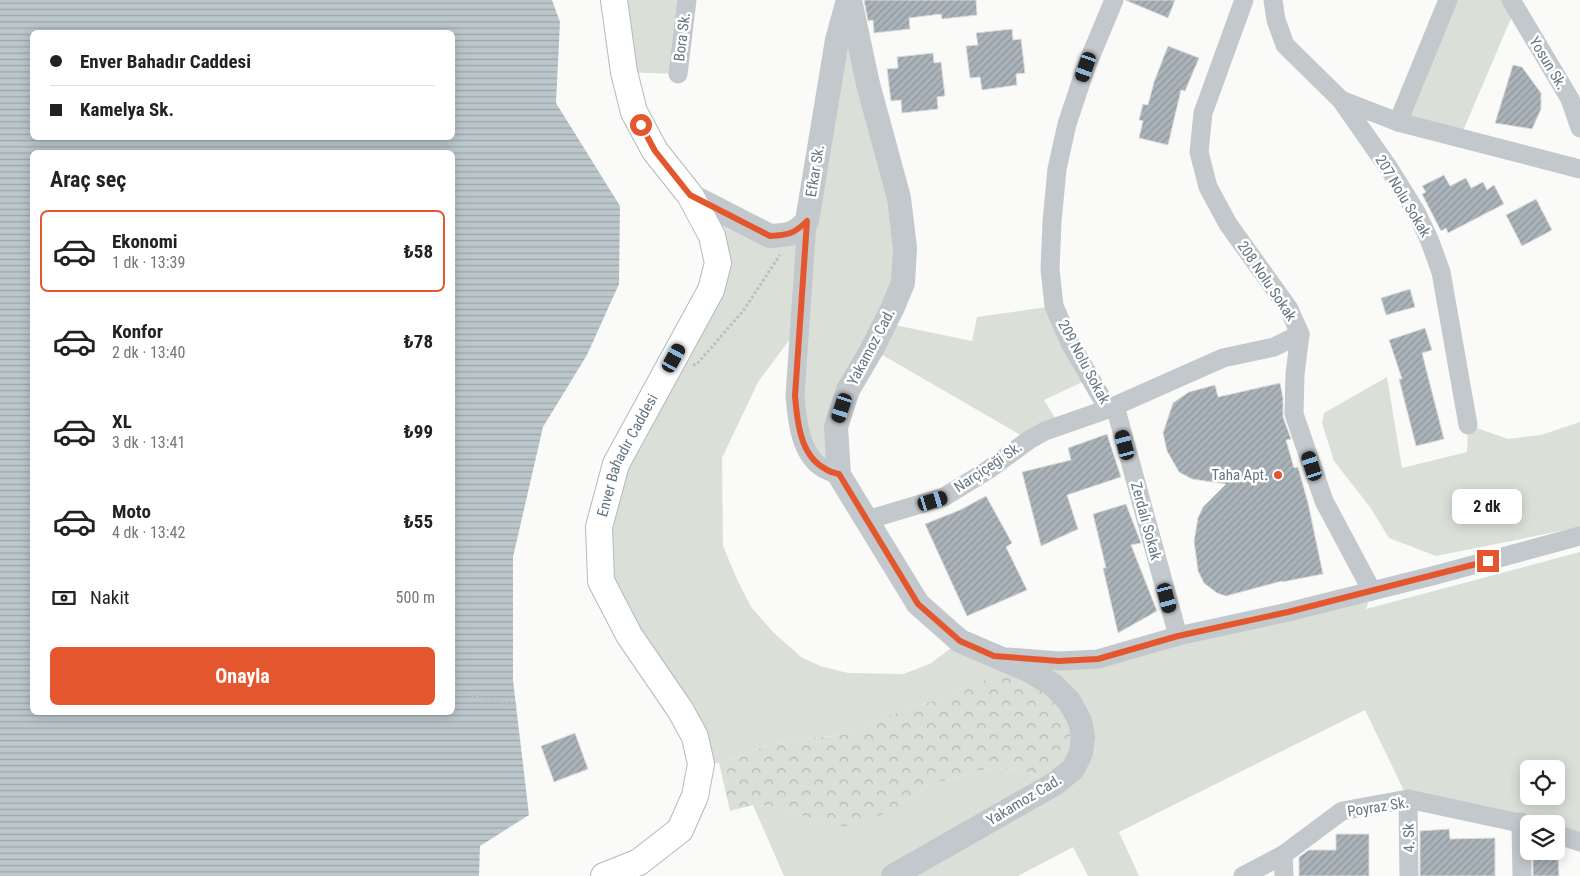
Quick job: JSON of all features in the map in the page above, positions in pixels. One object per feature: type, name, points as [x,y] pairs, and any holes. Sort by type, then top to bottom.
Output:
[{"type":"main road","name":"Enver Bahadır Caddesi","points":[[604,876],[639,862],[680,830],[695,796],[701,764],[695,737],[681,711],[629,635],[602,581],[599,527],[616,464],[711,290],[718,263],[712,236],[690,195],[655,151],[634,112],[624,72],[614,0]]},
{"type":"street","name":"Bora Sk.","points":[[678,74],[687,0]]},
{"type":"street","name":"Efkar Sk.","points":[[839,474],[822,468],[808,452],[798,424],[795,396],[802,227],[837,40],[849,0]]},
{"type":"street","name":"Yakamoz Cad.","points":[[849,0],[868,84],[899,198],[905,248],[903,283],[872,349],[848,390],[836,427],[839,474],[918,604],[960,641],[1030,671],[1054,686],[1069,701],[1080,721],[1083,737],[1081,753],[1073,769],[1056,783],[893,876]]},
{"type":"street","name":"209 Nolu Sokak","points":[[1114,0],[1086,67],[1067,124],[1057,169],[1050,269],[1054,306],[1070,343],[1112,408],[1223,358],[1274,347],[1300,334]]},
{"type":"street","name":"208 Nolu Sokak","points":[[1244,0],[1203,113],[1199,152],[1208,187],[1228,224],[1289,309],[1300,334],[1295,374],[1294,414],[1324,502],[1372,591]]},
{"type":"street","name":"207 Nolu Sokak","points":[[1273,0],[1276,20],[1285,45],[1341,100],[1390,170],[1416,212],[1429,239],[1441,272],[1468,425]]},
{"type":"street","points":[[1398,122],[1448,0]]},
{"type":"street","name":"Yosun Sk.","points":[[1512,0],[1575,96],[1580,128]]},
{"type":"street","points":[[1341,100],[1398,122],[1580,168]]},
{"type":"street","points":[[690,195],[770,236],[783,235],[802,227]]},
{"type":"street","name":"Narçiçeği Sk.","points":[[867,520],[944,497],[988,470],[1029,440],[1045,432],[1112,408]]},
{"type":"street","name":"Zerdalı Sokak","points":[[1112,408],[1178,636]]},
{"type":"street","points":[[994,656],[1059,661],[1098,659],[1178,636],[1288,612],[1580,536]]},
{"type":"street","name":"Poyraz Sk.","points":[[1243,876],[1283,855],[1342,811],[1408,799],[1520,822]]},
{"type":"street","name":"4. Sk","points":[[1408,799],[1409,876]]},
{"type":"street","points":[[1565,837],[1580,842]]},
{"type":"street","points":[[1283,855],[1284,876]]},
{"type":"street","points":[[1522,876],[1523,860]]},
{"type":"path","points":[[674,358],[687,365],[697,364],[743,311],[802,227]]},
{"type":"path","points":[[455,692],[516,706]]},
{"type":"green space","points":[[614,0],[687,0],[678,74],[624,72]]},
{"type":"green space","points":[[848,0],[905,248],[885,323],[972,341],[977,317],[1054,306],[1089,379],[1044,400],[1060,426],[1029,440],[872,349],[848,390],[839,475],[808,452],[799,327],[758,382],[722,458],[723,546],[751,607],[774,633],[801,657],[820,666],[848,673],[903,674],[930,664],[960,641],[1059,661],[1372,591],[1366,609],[1580,552],[1580,842],[1565,837],[1565,815],[1520,815],[1520,822],[1408,799],[1365,710],[1119,832],[1139,876],[1088,876],[1073,847],[1018,876],[784,876],[753,805],[773,806],[829,825],[900,805],[930,785],[980,770],[1017,768],[1056,783],[965,686],[945,697],[890,715],[843,735],[792,740],[769,745],[719,763],[701,764],[601,581],[616,464],[711,290],[690,195],[770,236],[796,232]]},
{"type":"green space","points":[[1448,0],[1511,0],[1515,9],[1460,138],[1398,122]]},
{"type":"green space","points":[[1387,377],[1402,468],[1467,452],[1468,425],[1508,439],[1541,435],[1580,422],[1580,527],[1436,556],[1389,538],[1370,507],[1334,461],[1322,423],[1324,413]]},
{"type":"green space","points":[[1001,676],[1039,676],[1083,737],[1056,783],[1017,768],[980,770],[930,785],[900,805],[857,827],[829,825],[773,806],[753,805],[730,811],[719,763],[769,745],[792,740],[843,735],[890,715],[945,697],[965,686]]},
{"type":"shaded area","points":[[0,0],[552,0],[560,22],[556,103],[620,206],[619,284],[587,355],[543,427],[513,557],[513,680],[529,815],[480,846],[479,876],[0,876]]},
{"type":"building","points":[[864,0],[976,0],[977,15],[942,19],[941,14],[909,18],[910,29],[874,33],[873,20],[868,21]]},
{"type":"building","points":[[1125,0],[1175,0],[1168,18]]},
{"type":"building","points":[[1012,29],[1013,40],[1021,39],[1025,73],[1016,74],[1017,85],[982,90],[980,77],[970,78],[966,46],[978,45],[976,33]]},
{"type":"building","points":[[1168,46],[1199,58],[1185,91],[1181,90],[1168,145],[1139,138],[1143,121],[1139,120],[1143,104],[1148,105],[1154,82]]},
{"type":"building","points":[[933,53],[934,63],[941,62],[945,96],[937,97],[938,109],[902,113],[901,100],[891,101],[887,69],[898,68],[897,57]]},
{"type":"building","points":[[1513,65],[1522,67],[1541,93],[1541,109],[1532,129],[1495,123]]},
{"type":"building","points":[[1444,175],[1450,186],[1466,178],[1471,188],[1483,182],[1487,190],[1494,185],[1504,204],[1448,233],[1446,228],[1441,231],[1422,194],[1426,192],[1422,186]]},
{"type":"building","points":[[1536,199],[1552,230],[1522,246],[1506,215]]},
{"type":"building","points":[[1410,289],[1415,307],[1386,315],[1381,298]]},
{"type":"building","points":[[1425,328],[1432,350],[1422,353],[1444,439],[1416,446],[1399,379],[1402,379],[1389,340]]},
{"type":"building","points":[[1280,383],[1283,398],[1283,417],[1291,439],[1286,440],[1294,468],[1298,467],[1308,503],[1323,574],[1282,581],[1226,596],[1217,593],[1204,583],[1198,571],[1194,541],[1198,518],[1203,507],[1226,484],[1192,479],[1179,472],[1167,451],[1163,433],[1173,403],[1189,392],[1215,385],[1218,397]]},
{"type":"building","points":[[1107,434],[1121,477],[1067,495],[1078,529],[1041,546],[1022,472],[1071,460],[1068,448]]},
{"type":"building","points":[[986,496],[1012,543],[1006,547],[1027,590],[967,616],[925,524],[960,510]]},
{"type":"building","points":[[1126,504],[1141,543],[1131,545],[1157,611],[1118,633],[1103,568],[1106,568],[1093,514]]},
{"type":"building","points":[[575,733],[588,769],[554,782],[541,746]]},
{"type":"building","points":[[1449,829],[1450,839],[1495,838],[1495,876],[1420,876],[1420,831]]},
{"type":"building","points":[[1336,834],[1369,834],[1369,876],[1299,876],[1299,857],[1309,850],[1336,850]]},
{"type":"building","points":[[1533,860],[1558,860],[1559,876],[1533,876]]},
{"type":"place","name":"Taha Apt.","points":[[1278,475]]},
{"type":"route","points":[[641,125],[655,151],[690,195],[770,236],[796,232],[807,221],[795,396],[798,424],[808,452],[822,468],[839,474],[918,604],[960,641],[994,656],[1059,661],[1098,659],[1178,636],[1288,612],[1488,561]]}]
